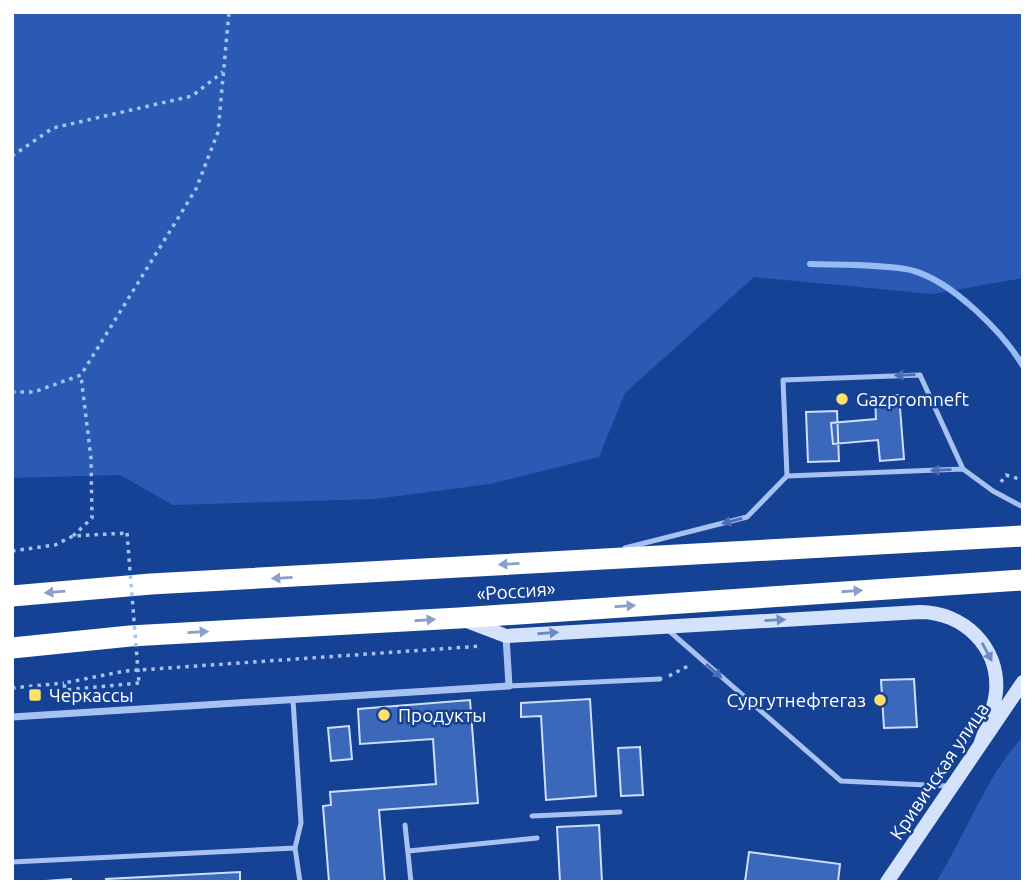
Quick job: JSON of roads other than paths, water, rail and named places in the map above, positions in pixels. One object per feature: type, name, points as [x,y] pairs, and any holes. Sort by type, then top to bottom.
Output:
[{"type":"highway","name":"«Россия»","points":[[12,596],[128,585],[1023,536]]},
{"type":"highway","name":"«Россия»","points":[[12,648],[130,636],[459,618],[1023,580]]},
{"type":"street","points":[[459,618],[506,640],[663,625],[920,612],[948,617],[978,637],[994,668],[995,697],[981,745]]},
{"type":"street","points":[[12,718],[509,686],[506,640]]},
{"type":"street","name":"Кривичская улица","points":[[887,882],[1023,682]]},
{"type":"lane","points":[[786,476],[783,380],[920,375],[963,469],[993,491],[1023,507]]},
{"type":"lane","points":[[577,560],[747,517],[786,476],[963,469]]},
{"type":"lane","points":[[663,625],[841,781],[952,787]]},
{"type":"lane","points":[[509,686],[660,679]]},
{"type":"lane","points":[[293,699],[300,824],[295,848],[300,882]]},
{"type":"lane","points":[[532,816],[620,812]]},
{"type":"lane","points":[[405,825],[411,882]]},
{"type":"lane","points":[[408,851],[537,838]]},
{"type":"lane","points":[[12,862],[295,848]]},
{"type":"waterway","points":[[810,264],[892,267],[929,277],[960,297],[990,324],[1023,366]]},
{"type":"place","name":"Gazpromneft","points":[[842,399]]},
{"type":"place","name":"Черкассы","points":[[35,695]]},
{"type":"place","name":"Сургутнефтегаз","points":[[880,700]]},
{"type":"place","name":"Продукты","points":[[384,715]]}]
